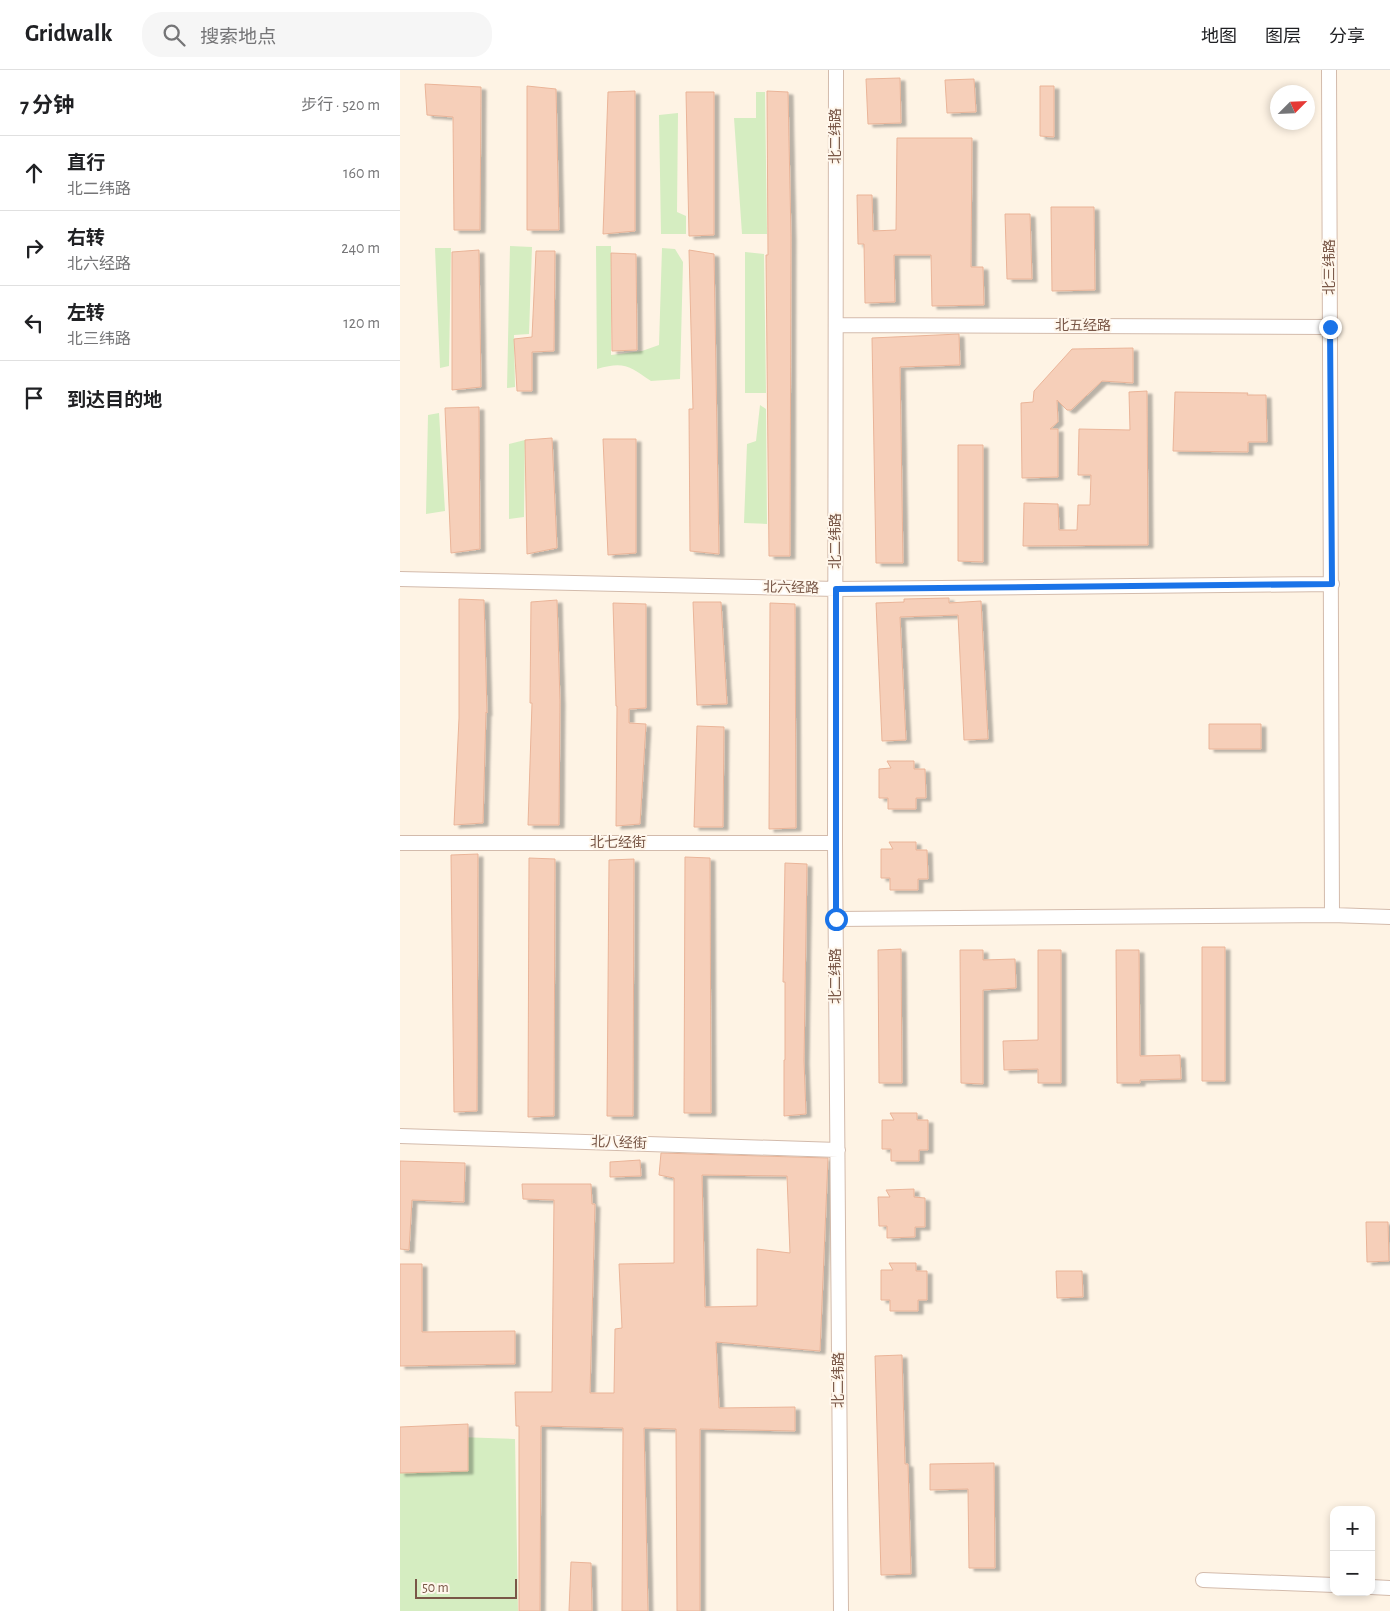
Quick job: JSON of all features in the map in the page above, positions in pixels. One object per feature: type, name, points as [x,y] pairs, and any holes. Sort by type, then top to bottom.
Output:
[{"type":"street","name":"北二纬路","points":[[836,70],[835,843],[841,1611]]},
{"type":"street","name":"北三纬路","points":[[1329,70],[1332,916]]},
{"type":"street","name":"北五经路","points":[[836,325],[1330,327]]},
{"type":"street","name":"北六经路","points":[[400,579],[836,589],[1332,584]]},
{"type":"street","name":"北七经街","points":[[400,844],[835,843]]},
{"type":"street","points":[[836,919],[1390,917]]},
{"type":"street","name":"北八经街","points":[[400,1136],[838,1150]]},
{"type":"street","points":[[1203,1580],[1330,1585]]},
{"type":"street","points":[[1375,1587],[1390,1588]]},
{"type":"green space","points":[[756,92],[765,92],[767,234],[742,234],[734,118],[756,118]]},
{"type":"green space","points":[[678,113],[677,212],[686,216],[686,234],[661,234],[659,115]]},
{"type":"green space","points":[[510,246],[532,247],[529,334],[514,335],[515,387],[507,388]]},
{"type":"green space","points":[[596,246],[611,246],[611,355],[642,351],[659,345],[662,248],[675,249],[683,262],[680,379],[651,381],[626,366],[620,365],[597,369]]},
{"type":"green space","points":[[435,248],[451,248],[449,366],[440,368]]},
{"type":"green space","points":[[745,252],[764,254],[766,393],[745,393]]},
{"type":"green space","points":[[760,405],[766,409],[767,524],[744,523],[747,444],[756,441]]},
{"type":"green space","points":[[439,413],[445,511],[426,514],[428,415]]},
{"type":"green space","points":[[525,440],[524,517],[509,519],[509,444]]},
{"type":"green space","points":[[400,1435],[515,1439],[518,1611],[400,1611]]},
{"type":"building","points":[[900,78],[901,123],[868,124],[866,79]]},
{"type":"building","points":[[974,79],[976,112],[947,113],[945,80]]},
{"type":"building","points":[[425,84],[481,87],[480,230],[454,230],[453,117],[427,115]]},
{"type":"building","points":[[527,86],[556,89],[559,230],[527,230]]},
{"type":"building","points":[[1040,86],[1054,86],[1054,137],[1040,136]]},
{"type":"building","points":[[635,91],[635,231],[603,234],[608,92]]},
{"type":"building","points":[[767,91],[788,92],[791,237],[790,556],[769,556],[766,255],[768,255]]},
{"type":"building","points":[[686,92],[714,92],[714,235],[689,236]]},
{"type":"building","points":[[897,138],[972,138],[971,267],[983,267],[984,305],[932,306],[931,255],[894,255],[895,302],[865,303],[864,244],[858,244],[857,195],[872,195],[873,231],[896,230]]},
{"type":"building","points":[[1051,207],[1094,207],[1095,290],[1052,291]]},
{"type":"building","points":[[1005,214],[1030,214],[1032,279],[1007,279]]},
{"type":"building","points":[[479,250],[481,387],[452,390],[452,252]]},
{"type":"building","points":[[689,250],[714,254],[719,554],[690,551],[689,409],[693,409]]},
{"type":"building","points":[[536,251],[555,251],[554,351],[532,352],[532,391],[517,391],[514,339],[532,337]]},
{"type":"building","points":[[611,253],[636,254],[637,350],[612,351]]},
{"type":"building","points":[[959,334],[960,365],[900,367],[903,563],[876,563],[872,338]]},
{"type":"building","points":[[1133,348],[1133,383],[1102,381],[1071,410],[1067,410],[1057,400],[1058,422],[1050,429],[1058,429],[1058,477],[1022,478],[1021,403],[1033,402],[1034,391],[1072,349]]},
{"type":"building","points":[[1147,391],[1148,545],[1023,546],[1024,503],[1058,504],[1059,530],[1077,530],[1078,505],[1090,505],[1091,475],[1078,475],[1079,429],[1130,430],[1129,392]]},
{"type":"building","points":[[1175,392],[1266,395],[1267,442],[1248,442],[1248,452],[1173,451]]},
{"type":"building","points":[[479,407],[480,549],[451,553],[445,408]]},
{"type":"building","points":[[552,438],[557,548],[527,554],[525,440]]},
{"type":"building","points":[[603,439],[636,439],[636,553],[608,555]]},
{"type":"building","points":[[958,445],[983,445],[983,562],[958,561]]},
{"type":"building","points":[[949,598],[949,603],[981,601],[988,739],[964,740],[958,615],[900,617],[906,740],[882,741],[876,603],[904,602],[904,599]]},
{"type":"building","points":[[459,599],[484,600],[487,713],[483,823],[454,825],[459,718]]},
{"type":"building","points":[[557,600],[560,702],[559,825],[528,825],[532,703],[530,703],[531,602]]},
{"type":"building","points":[[693,602],[721,602],[727,704],[697,705]]},
{"type":"building","points":[[613,603],[646,604],[646,708],[629,709],[629,723],[646,724],[640,824],[616,826],[617,706]]},
{"type":"building","points":[[770,603],[795,604],[796,828],[769,829]]},
{"type":"building","points":[[1209,724],[1261,724],[1261,749],[1209,749]]},
{"type":"building","points":[[697,726],[724,727],[723,827],[694,827]]},
{"type":"building","points":[[887,761],[914,761],[914,769],[925,769],[926,798],[916,798],[916,809],[888,809],[888,798],[879,798],[879,769],[891,768]]},
{"type":"building","points":[[889,842],[916,842],[916,850],[927,850],[928,879],[918,879],[918,890],[890,890],[890,878],[881,878],[881,849],[893,849]]},
{"type":"building","points":[[478,854],[477,1111],[454,1112],[451,855]]},
{"type":"building","points":[[685,857],[710,858],[711,1113],[684,1113]]},
{"type":"building","points":[[529,858],[555,859],[554,1116],[528,1117]]},
{"type":"building","points":[[634,859],[633,1116],[607,1116],[609,860]]},
{"type":"building","points":[[785,863],[807,864],[804,1061],[806,1114],[784,1116],[785,982],[783,982]]},
{"type":"building","points":[[1202,947],[1225,947],[1225,1081],[1202,1081]]},
{"type":"building","points":[[901,949],[902,1083],[879,1083],[878,950]]},
{"type":"building","points":[[960,950],[983,950],[983,960],[1015,959],[1016,988],[983,990],[983,1084],[961,1083]]},
{"type":"building","points":[[1038,950],[1061,950],[1061,1083],[1038,1083],[1038,1069],[1004,1070],[1003,1041],[1038,1040]]},
{"type":"building","points":[[1116,950],[1139,950],[1140,1056],[1180,1055],[1181,1079],[1140,1080],[1140,1083],[1117,1083]]},
{"type":"building","points":[[890,1113],[917,1113],[917,1120],[928,1120],[928,1150],[919,1150],[919,1161],[891,1161],[891,1149],[882,1149],[882,1120],[894,1120]]},
{"type":"building","points":[[661,1153],[828,1158],[820,1351],[716,1342],[719,1408],[795,1407],[795,1431],[700,1429],[700,1611],[677,1611],[676,1429],[644,1428],[648,1611],[622,1611],[623,1428],[541,1426],[540,1611],[519,1611],[519,1426],[516,1426],[515,1392],[552,1392],[554,1200],[523,1199],[522,1184],[591,1184],[592,1204],[595,1204],[590,1393],[614,1393],[615,1329],[622,1328],[619,1264],[674,1263],[674,1178],[659,1175]],"holes":[[[702,1175],[787,1176],[790,1253],[757,1249],[757,1306],[705,1307]]]},
{"type":"building","points":[[640,1160],[641,1176],[610,1177],[610,1162]]},
{"type":"building","points":[[400,1161],[465,1163],[464,1202],[412,1200],[409,1250],[400,1249]]},
{"type":"building","points":[[914,1189],[914,1197],[925,1198],[925,1227],[915,1227],[915,1237],[887,1238],[887,1226],[879,1226],[878,1197],[890,1197],[886,1190]]},
{"type":"building","points":[[1366,1222],[1388,1222],[1389,1261],[1367,1262]]},
{"type":"building","points":[[889,1263],[916,1263],[916,1271],[927,1271],[927,1300],[918,1300],[918,1311],[890,1311],[890,1300],[881,1300],[881,1270],[893,1270]]},
{"type":"building","points":[[400,1264],[422,1264],[422,1332],[515,1331],[515,1364],[400,1366]]},
{"type":"building","points":[[1056,1271],[1082,1271],[1083,1297],[1057,1298]]},
{"type":"building","points":[[902,1355],[905,1464],[908,1464],[911,1574],[881,1575],[875,1356]]},
{"type":"building","points":[[468,1424],[468,1471],[400,1473],[400,1427]]},
{"type":"building","points":[[994,1463],[995,1568],[969,1568],[968,1489],[930,1490],[930,1464]]},
{"type":"building","points":[[571,1562],[591,1563],[592,1611],[569,1611]]},
{"type":"route","points":[[836,919],[836,589],[1332,584],[1330,327]]}]
